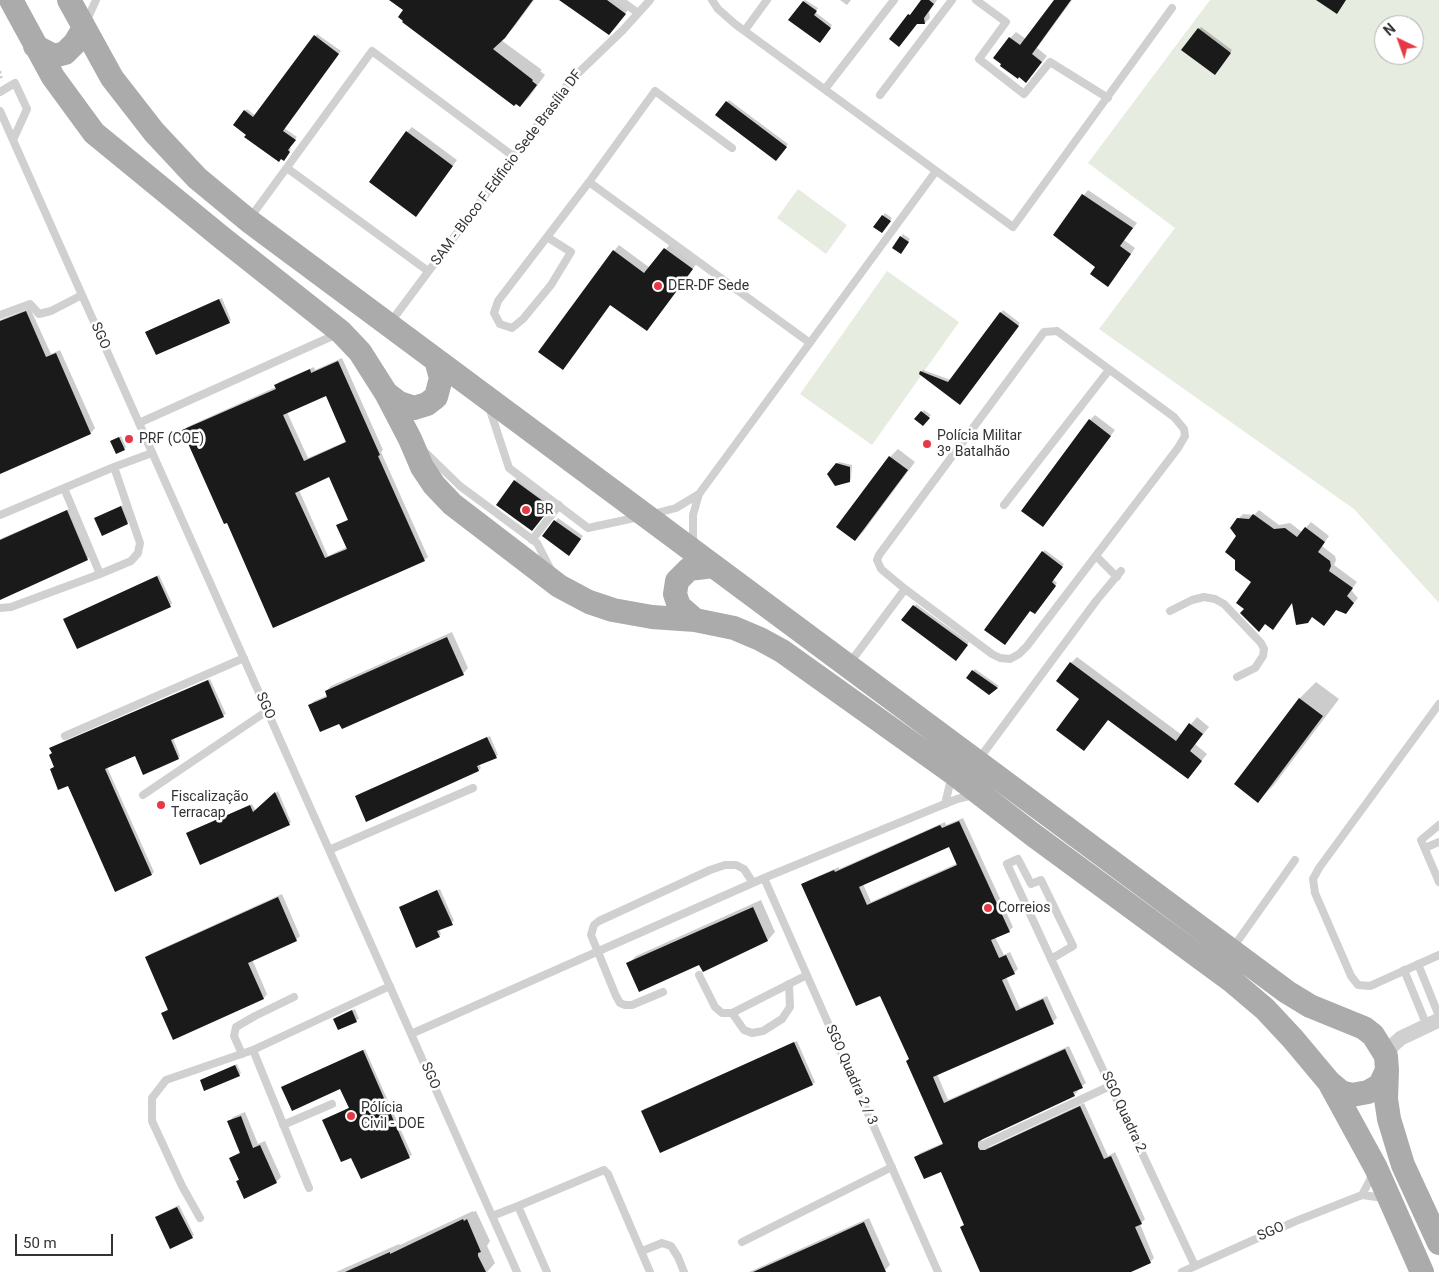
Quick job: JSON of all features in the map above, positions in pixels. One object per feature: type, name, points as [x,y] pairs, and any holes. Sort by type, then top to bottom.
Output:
[{"type":"main road","points":[[11,0],[53,76],[94,132],[221,237],[341,332],[360,352],[386,393],[422,467],[452,504],[559,586],[589,602],[613,610],[652,617],[695,620],[734,628],[760,638],[782,651],[953,773],[978,794],[1232,981],[1265,1009],[1329,1082],[1341,1092],[1352,1095],[1368,1092],[1380,1085],[1387,1063]]},
{"type":"main road","points":[[69,0],[112,78],[154,132],[197,178],[248,220],[1287,992],[1310,1006],[1364,1028],[1373,1035],[1387,1063],[1386,1099],[1388,1120],[1403,1165],[1439,1243]]},
{"type":"main road","points":[[35,46],[54,56],[65,53],[75,43],[84,28]]},
{"type":"main road","points":[[386,393],[399,403],[414,408],[427,404],[436,397],[441,378],[436,360]]},
{"type":"main road","points":[[695,620],[679,606],[675,594],[677,581],[689,569],[708,562]]},
{"type":"main road","points":[[1329,1082],[1376,1168],[1422,1272]]},
{"type":"street","points":[[1387,1063],[1392,1046],[1401,1038],[1433,1023]]},
{"type":"lane","points":[[84,28],[96,0]]},
{"type":"lane","points":[[620,0],[638,14]]},
{"type":"lane","name":"SAM - Bloco F Edificio Sede Brasília DF","points":[[388,324],[571,80],[623,30],[650,0]]},
{"type":"lane","points":[[712,0],[718,9],[735,24],[1013,227],[1172,8]]},
{"type":"lane","points":[[745,30],[767,0]]},
{"type":"lane","points":[[825,89],[894,0]]},
{"type":"lane","points":[[880,95],[952,0]]},
{"type":"lane","points":[[976,0],[1006,22],[979,59],[1024,94],[1050,62],[1108,98]]},
{"type":"lane","points":[[248,220],[372,51],[513,156]]},
{"type":"lane","points":[[0,92],[16,84],[27,109],[13,140]]},
{"type":"lane","points":[[546,237],[571,252],[551,285],[523,319],[512,328],[500,324],[494,313],[498,301],[546,237],[589,182],[655,92],[732,148]]},
{"type":"lane","name":"SGO","points":[[0,111],[517,1272]]},
{"type":"lane","points":[[287,168],[428,271]]},
{"type":"lane","points":[[708,562],[693,539],[693,515],[699,494],[936,171]]},
{"type":"lane","points":[[589,182],[810,342]]},
{"type":"lane","points":[[0,315],[30,304],[39,314],[51,311],[82,296]]},
{"type":"lane","points":[[1057,331],[1174,417],[1184,429],[1184,436],[1178,448],[1096,556],[1027,646],[1019,654],[1010,658],[1000,658],[992,654],[905,589],[881,569],[878,560],[879,555],[1044,332],[1057,331]]},
{"type":"lane","points":[[139,423],[341,332]]},
{"type":"lane","points":[[1004,505],[1109,370]]},
{"type":"lane","points":[[485,396],[509,468],[588,528],[662,513],[676,508],[699,494]]},
{"type":"lane","points":[[410,439],[460,486],[537,543],[559,586]]},
{"type":"lane","points":[[0,515],[152,453]]},
{"type":"lane","points":[[0,608],[11,607],[100,574],[131,561],[138,553],[140,543],[114,467]]},
{"type":"lane","points":[[64,488],[100,574]]},
{"type":"lane","points":[[532,540],[559,505]]},
{"type":"lane","points":[[977,762],[1096,601],[1119,574],[1096,556]]},
{"type":"lane","points":[[848,666],[905,589]]},
{"type":"lane","points":[[1170,611],[1192,600],[1204,597],[1215,599],[1224,604],[1261,643],[1264,649],[1263,656],[1255,668],[1237,677]]},
{"type":"lane","points":[[65,736],[244,658]]},
{"type":"lane","points":[[1439,704],[1319,868],[1313,879],[1315,893],[1354,981],[1358,985],[1370,986],[1439,955]]},
{"type":"lane","points":[[143,795],[267,711]]},
{"type":"lane","points":[[945,804],[953,773]]},
{"type":"lane","points":[[329,850],[473,788]]},
{"type":"lane","points":[[411,1034],[764,878],[945,804],[978,794]]},
{"type":"lane","points":[[1423,844],[1439,825]]},
{"type":"lane","points":[[1423,844],[1439,842]]},
{"type":"lane","points":[[1423,844],[1439,882]]},
{"type":"lane","name":"SGO Quadra 2","points":[[1051,959],[1073,946],[1041,880],[1031,884],[1018,859],[1007,864],[1051,959],[1110,1086],[1195,1266]]},
{"type":"lane","points":[[1231,950],[1295,860]]},
{"type":"lane","points":[[663,992],[632,1005],[620,1003],[591,935],[594,925],[710,870],[725,865],[744,869],[753,883]]},
{"type":"lane","name":"SGO Quadra 2 / 3","points":[[764,878],[938,1272]]},
{"type":"lane","points":[[1418,964],[1439,1016]]},
{"type":"lane","points":[[1404,970],[1433,1023]]},
{"type":"lane","points":[[699,976],[715,1007],[722,1013],[732,1013],[807,976]]},
{"type":"lane","points":[[732,1013],[744,1030],[752,1033],[763,1031],[782,1019],[790,1006],[789,984]]},
{"type":"lane","points":[[200,1218],[182,1186],[152,1121],[152,1098],[166,1080],[253,1050],[390,986]]},
{"type":"lane","points":[[242,1054],[234,1036],[236,1028],[255,1016],[294,997]]},
{"type":"lane","points":[[253,1050],[308,1188]]},
{"type":"lane","points":[[983,1145],[1110,1086]]},
{"type":"lane","points":[[283,1125],[332,1104]]},
{"type":"lane","points":[[742,1242],[892,1167]]},
{"type":"lane","points":[[1362,1195],[1376,1168]]},
{"type":"lane","points":[[492,1216],[604,1170],[608,1174],[650,1272]]},
{"type":"lane","name":"SGO","points":[[1182,1272],[1296,1221],[1362,1195],[1389,1199]]},
{"type":"lane","points":[[518,1206],[547,1272]]},
{"type":"lane","points":[[642,1251],[662,1243],[671,1246],[684,1272]]},
{"type":"shaded area","points":[[1210,0],[1439,0],[1439,603],[1354,509],[1099,329],[1175,228],[1088,163]]},
{"type":"shaded area","points":[[798,189],[847,225],[826,254],[777,218]]},
{"type":"shaded area","points":[[887,271],[959,322],[872,445],[800,394]]},
{"type":"building","points":[[389,0],[533,0],[505,38],[493,49],[537,85],[520,107],[516,104],[514,106],[402,22],[398,17],[403,10]]},
{"type":"building","points":[[559,0],[607,0],[626,14],[609,35]]},
{"type":"building","points":[[921,0],[929,0],[934,4],[924,18],[925,24],[917,24],[899,47],[889,39]]},
{"type":"building","points":[[1054,0],[1071,0],[1032,54],[1042,62],[1026,83],[1000,66],[1001,64],[993,58],[1009,37],[1020,45]]},
{"type":"building","points":[[1316,0],[1346,0],[1337,14]]},
{"type":"building","points":[[803,1],[817,11],[814,15],[831,28],[820,43],[788,20]]},
{"type":"building","points":[[1198,28],[1231,53],[1215,75],[1181,50]]},
{"type":"building","points":[[314,35],[339,54],[283,131],[296,140],[288,150],[290,152],[284,161],[281,159],[279,162],[244,137],[246,135],[233,125],[244,110],[253,117]]},
{"type":"building","points":[[726,101],[787,147],[776,161],[715,115]]},
{"type":"building","points":[[406,131],[453,166],[416,217],[369,182]]},
{"type":"building","points":[[1082,194],[1133,228],[1120,246],[1131,254],[1108,287],[1090,274],[1095,267],[1053,235]]},
{"type":"building","points":[[882,215],[891,221],[882,233],[873,227]]},
{"type":"building","points":[[900,236],[909,242],[901,254],[892,248]]},
{"type":"building","points":[[664,248],[693,269],[647,331],[610,305],[563,370],[538,352],[613,250],[644,273]]},
{"type":"building","points":[[219,299],[230,323],[156,355],[145,332]]},
{"type":"building","points":[[26,311],[46,357],[56,353],[91,434],[0,474],[0,321]]},
{"type":"building","points":[[1000,312],[1019,326],[960,405],[919,374],[920,371],[948,382]]},
{"type":"building","points":[[338,361],[425,561],[273,628],[227,523],[224,524],[182,430],[276,389],[274,385],[310,369],[311,373]],"holes":[[[326,396],[346,442],[304,461],[283,415]],[[329,477],[348,520],[336,525],[347,549],[325,558],[295,493]]]},
{"type":"building","points":[[921,411],[930,418],[923,426],[914,419]]},
{"type":"building","points":[[1089,419],[1111,436],[1043,527],[1021,511]]},
{"type":"building","points":[[119,437],[125,450],[116,454],[110,441]]},
{"type":"building","points":[[889,456],[908,470],[855,541],[836,527]]},
{"type":"building","points":[[836,463],[850,467],[850,482],[835,486],[827,474]]},
{"type":"building","name":"BR","points":[[514,480],[551,507],[532,531],[496,505]]},
{"type":"building","points":[[121,506],[128,524],[102,536],[94,518]]},
{"type":"building","points":[[67,510],[88,560],[0,600],[0,540]]},
{"type":"building","points":[[1253,514],[1274,529],[1285,528],[1297,537],[1305,527],[1325,542],[1318,552],[1330,561],[1329,571],[1353,588],[1347,596],[1354,603],[1346,614],[1336,610],[1324,626],[1312,617],[1308,623],[1296,625],[1292,603],[1273,630],[1265,624],[1259,632],[1240,613],[1244,609],[1236,603],[1251,582],[1235,570],[1235,560],[1225,552],[1236,536],[1230,528],[1237,518],[1249,519]]},
{"type":"building","points":[[554,520],[581,539],[569,556],[542,536]]},
{"type":"building","points":[[1042,551],[1063,567],[1052,582],[1056,586],[1035,614],[1030,611],[1005,645],[984,630]]},
{"type":"building","points":[[157,576],[171,607],[77,649],[63,619]]},
{"type":"building","points":[[913,605],[968,645],[956,661],[901,620]]},
{"type":"building","points":[[447,637],[464,675],[342,729],[339,724],[320,732],[308,705],[327,697],[325,691]]},
{"type":"building","points":[[1070,662],[1176,741],[1189,723],[1203,734],[1190,751],[1202,761],[1188,779],[1108,720],[1084,751],[1056,730],[1079,699],[1056,681]]},
{"type":"building","points":[[972,670],[998,688],[989,695],[966,678]]},
{"type":"building","points":[[208,680],[224,717],[171,740],[179,759],[143,775],[135,756],[105,769],[152,875],[115,892],[68,786],[58,790],[50,769],[54,767],[49,755],[52,753],[49,748]]},
{"type":"building","points":[[1299,698],[1323,716],[1258,803],[1234,784]]},
{"type":"building","points":[[487,737],[497,758],[477,766],[479,771],[366,822],[355,796]]},
{"type":"building","points":[[275,792],[290,825],[200,865],[186,833],[250,805],[253,812]]},
{"type":"building","points":[[959,821],[1010,932],[991,940],[999,958],[1006,955],[1015,974],[1002,980],[1016,1011],[1043,999],[1054,1024],[933,1077],[944,1103],[1065,1049],[1083,1088],[1073,1092],[1075,1096],[981,1140],[978,1142],[978,1147],[980,1150],[985,1150],[1080,1106],[1104,1159],[1111,1156],[1142,1224],[1135,1227],[1151,1263],[1131,1272],[980,1272],[960,1227],[964,1225],[941,1172],[924,1179],[914,1157],[943,1144],[906,1061],[909,1059],[880,996],[856,1006],[801,884],[834,870],[835,872],[940,825],[942,828]],"holes":[[[949,847],[957,865],[867,905],[859,887]]]},
{"type":"building","points":[[437,890],[453,925],[437,931],[440,937],[416,948],[399,907]]},
{"type":"building","points":[[278,897],[297,941],[248,963],[264,999],[173,1040],[161,1013],[168,1010],[145,957]]},
{"type":"building","points":[[753,907],[768,941],[703,972],[699,965],[639,992],[626,963]]},
{"type":"building","points":[[352,1010],[357,1022],[338,1030],[333,1019]]},
{"type":"building","points":[[794,1042],[813,1085],[660,1153],[641,1111]]},
{"type":"building","name":"Pólícia Civil - DOE","points":[[363,1050],[410,1158],[361,1179],[351,1158],[341,1162],[322,1120],[349,1108],[340,1089],[292,1111],[281,1087]]},
{"type":"building","points":[[235,1065],[240,1076],[204,1091],[200,1080]]},
{"type":"building","points":[[241,1116],[253,1148],[260,1145],[277,1183],[244,1199],[236,1181],[239,1180],[229,1158],[240,1153],[227,1121]]},
{"type":"building","points":[[177,1207],[193,1238],[170,1249],[155,1217]]},
{"type":"building","points":[[463,1219],[464,1221],[467,1219],[481,1252],[478,1253],[478,1256],[486,1272],[345,1272],[390,1252],[390,1254]]},
{"type":"building","points":[[864,1222],[886,1272],[753,1272],[825,1240]]},
{"type":"place","name":"DER-DF Sede","points":[[658,286]]},
{"type":"place","name":"PRF (COE)","points":[[129,439]]},
{"type":"place","name":"Polícia Militar 3º Batalhão","points":[[927,444]]},
{"type":"place","name":"BR","points":[[526,510]]},
{"type":"place","name":"Fiscalização Terracap","points":[[161,805]]},
{"type":"place","name":"Correios","points":[[988,908]]},
{"type":"place","name":"Pólícia Civil - DOE","points":[[351,1116]]}]
